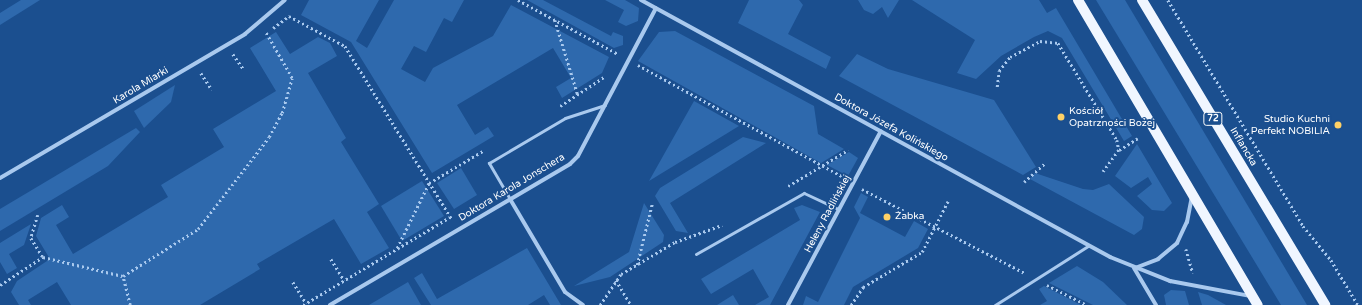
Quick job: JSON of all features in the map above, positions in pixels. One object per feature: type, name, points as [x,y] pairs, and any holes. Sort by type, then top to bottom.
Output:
[{"type":"main road","points":[[1078,0],[1256,301]]},
{"type":"main road","name":"Inflancka","points":[[1142,0],[1325,305]]},
{"type":"street","name":"Karola Miarki","points":[[0,178],[245,34],[285,0]]},
{"type":"street","name":"Doktora Józefa Kolińskiego","points":[[641,0],[1088,246],[1134,268],[1170,281],[1256,301]]},
{"type":"street","name":"Doktora Karola Jonschera","points":[[330,305],[570,164],[605,105],[656,8]]},
{"type":"street","name":"Heleny Radlińskiej","points":[[788,305],[881,131]]},
{"type":"street","points":[[1156,305],[1134,268],[1158,259],[1177,243],[1187,222],[1192,193]]},
{"type":"street","points":[[510,199],[565,292],[584,304]]},
{"type":"lane","points":[[510,199],[489,163],[565,118],[605,105]]},
{"type":"lane","points":[[696,254],[804,193],[839,209]]},
{"type":"lane","points":[[995,305],[1037,280],[1088,246]]},
{"type":"path","points":[[518,0],[934,228],[1087,305]]},
{"type":"path","points":[[1168,0],[1309,233],[1331,260],[1358,305]]},
{"type":"path","points":[[38,215],[31,238],[43,257],[123,276],[198,229],[269,137],[282,112],[292,78],[264,34],[289,16],[345,46],[459,230]]},
{"type":"path","points":[[555,20],[578,95]]},
{"type":"path","points":[[997,87],[999,71],[1010,57],[1040,41],[1058,43],[1119,150]]},
{"type":"path","points":[[233,53],[244,70]]},
{"type":"path","points":[[201,72],[212,90]]},
{"type":"path","points":[[1103,172],[1119,150],[1138,138]]},
{"type":"path","points":[[782,190],[848,150]]},
{"type":"path","points":[[1024,182],[1044,164]]},
{"type":"path","points":[[397,248],[429,183]]},
{"type":"path","points":[[851,305],[863,287],[922,252],[948,201]]},
{"type":"path","points":[[637,265],[652,204]]},
{"type":"path","points":[[293,282],[304,304],[450,217]]},
{"type":"path","points":[[600,305],[616,280],[637,265],[675,242],[726,223]]},
{"type":"path","points":[[1185,247],[1194,276]]},
{"type":"path","points":[[0,285],[43,257]]},
{"type":"path","points":[[331,259],[344,280]]},
{"type":"path","points":[[123,276],[130,305]]},
{"type":"path","points":[[616,280],[631,305]]},
{"type":"shaded area","points":[[21,0],[40,0],[0,25],[0,13]]},
{"type":"shaded area","points":[[309,0],[379,0],[356,41],[367,48],[394,0],[464,0],[452,22],[444,18],[426,52],[414,46],[401,69],[425,82],[433,68],[493,36],[511,5],[609,57],[602,73],[562,98],[556,87],[571,78],[553,48],[457,105],[475,135],[488,127],[494,136],[432,173],[351,42],[301,15]]},
{"type":"shaded area","points":[[527,0],[543,0],[611,36],[613,32],[623,36],[623,45],[614,48]]},
{"type":"shaded area","points":[[605,0],[625,0],[639,8],[638,21],[626,26],[618,22],[624,10]]},
{"type":"shaded area","points":[[749,0],[799,0],[803,5],[788,34],[831,57],[826,69],[738,23]]},
{"type":"shaded area","points":[[858,0],[899,0],[888,18],[882,7],[873,14],[864,10]]},
{"type":"shaded area","points":[[912,0],[1039,0],[1047,13],[1056,8],[1132,136],[1124,141],[1062,38],[1048,31],[1034,37],[1001,56],[976,79],[957,73],[975,40]]},
{"type":"shaded area","points":[[1096,0],[1125,0],[1307,305],[1281,305]]},
{"type":"shaded area","points":[[675,31],[814,106],[818,134],[844,149],[821,163],[638,61],[659,32]]},
{"type":"shaded area","points":[[276,32],[290,54],[318,37],[330,43],[337,56],[308,73],[346,138],[341,142],[379,204],[367,212],[389,248],[361,264],[334,219],[257,264],[260,269],[200,305],[71,305],[57,282],[28,300],[31,305],[19,305],[11,292],[17,281],[50,259],[36,236],[41,218],[62,205],[69,217],[56,225],[73,254],[168,197],[161,185],[224,147],[213,129],[276,91],[250,48]]},
{"type":"shaded area","points":[[857,54],[888,69],[994,100],[1036,167],[1023,175],[839,76]]},
{"type":"shaded area","points":[[175,85],[171,102],[144,128],[134,111]]},
{"type":"shaded area","points":[[694,101],[739,126],[649,181]]},
{"type":"shaded area","points":[[136,128],[140,132],[108,166],[0,231],[0,209]]},
{"type":"shaded area","points":[[743,137],[766,143],[670,203],[688,233],[676,231],[655,196],[660,188]]},
{"type":"shaded area","points":[[1137,144],[1172,203],[1164,211],[1152,210],[1137,196],[1152,184],[1148,177],[1131,188],[1115,176]]},
{"type":"shaded area","points":[[849,152],[858,158],[848,176],[827,165]]},
{"type":"shaded area","points":[[461,168],[477,195],[454,209],[437,183]]},
{"type":"shaded area","points":[[1035,173],[1083,189],[1093,190],[1109,184],[1144,217],[1142,229],[1134,235],[1030,179]]},
{"type":"shaded area","points":[[422,181],[444,216],[402,241],[381,206]]},
{"type":"shaded area","points":[[861,193],[868,197],[860,213],[905,237],[914,221],[928,229],[918,248],[853,287],[844,305],[803,305],[806,296],[818,302],[860,218],[854,207]]},
{"type":"shaded area","points":[[644,203],[664,235],[663,242],[610,277],[574,286],[629,252]]},
{"type":"shaded area","points":[[802,205],[820,212],[770,305],[755,305],[769,297],[753,269],[711,294],[701,279],[800,220],[794,208]]},
{"type":"shaded area","points":[[31,224],[24,245],[9,254],[17,268],[7,274],[0,262],[0,243]]},
{"type":"shaded area","points":[[527,248],[561,305],[550,305],[544,295],[528,305],[431,305],[414,278],[422,273],[437,299]]},
{"type":"shaded area","points":[[1077,266],[1103,282],[1127,305],[1093,305],[1049,283]]},
{"type":"shaded area","points":[[408,282],[421,305],[369,305]]},
{"type":"shaded area","points":[[1044,286],[1081,305],[1040,305],[1047,301],[1039,289]]},
{"type":"shaded area","points":[[1171,290],[1185,291],[1189,305],[1166,305],[1164,295]]},
{"type":"shaded area","points":[[1198,292],[1208,295],[1226,305],[1202,305]]},
{"type":"shaded area","points":[[733,295],[739,305],[717,305]]},
{"type":"place","name":"Kościół Opatrzności Bożej","points":[[1061,117]]},
{"type":"place","name":"Studio Kuchni Perfekt NOBILIA","points":[[1338,125]]},
{"type":"place","name":"Żabka","points":[[887,217]]}]
